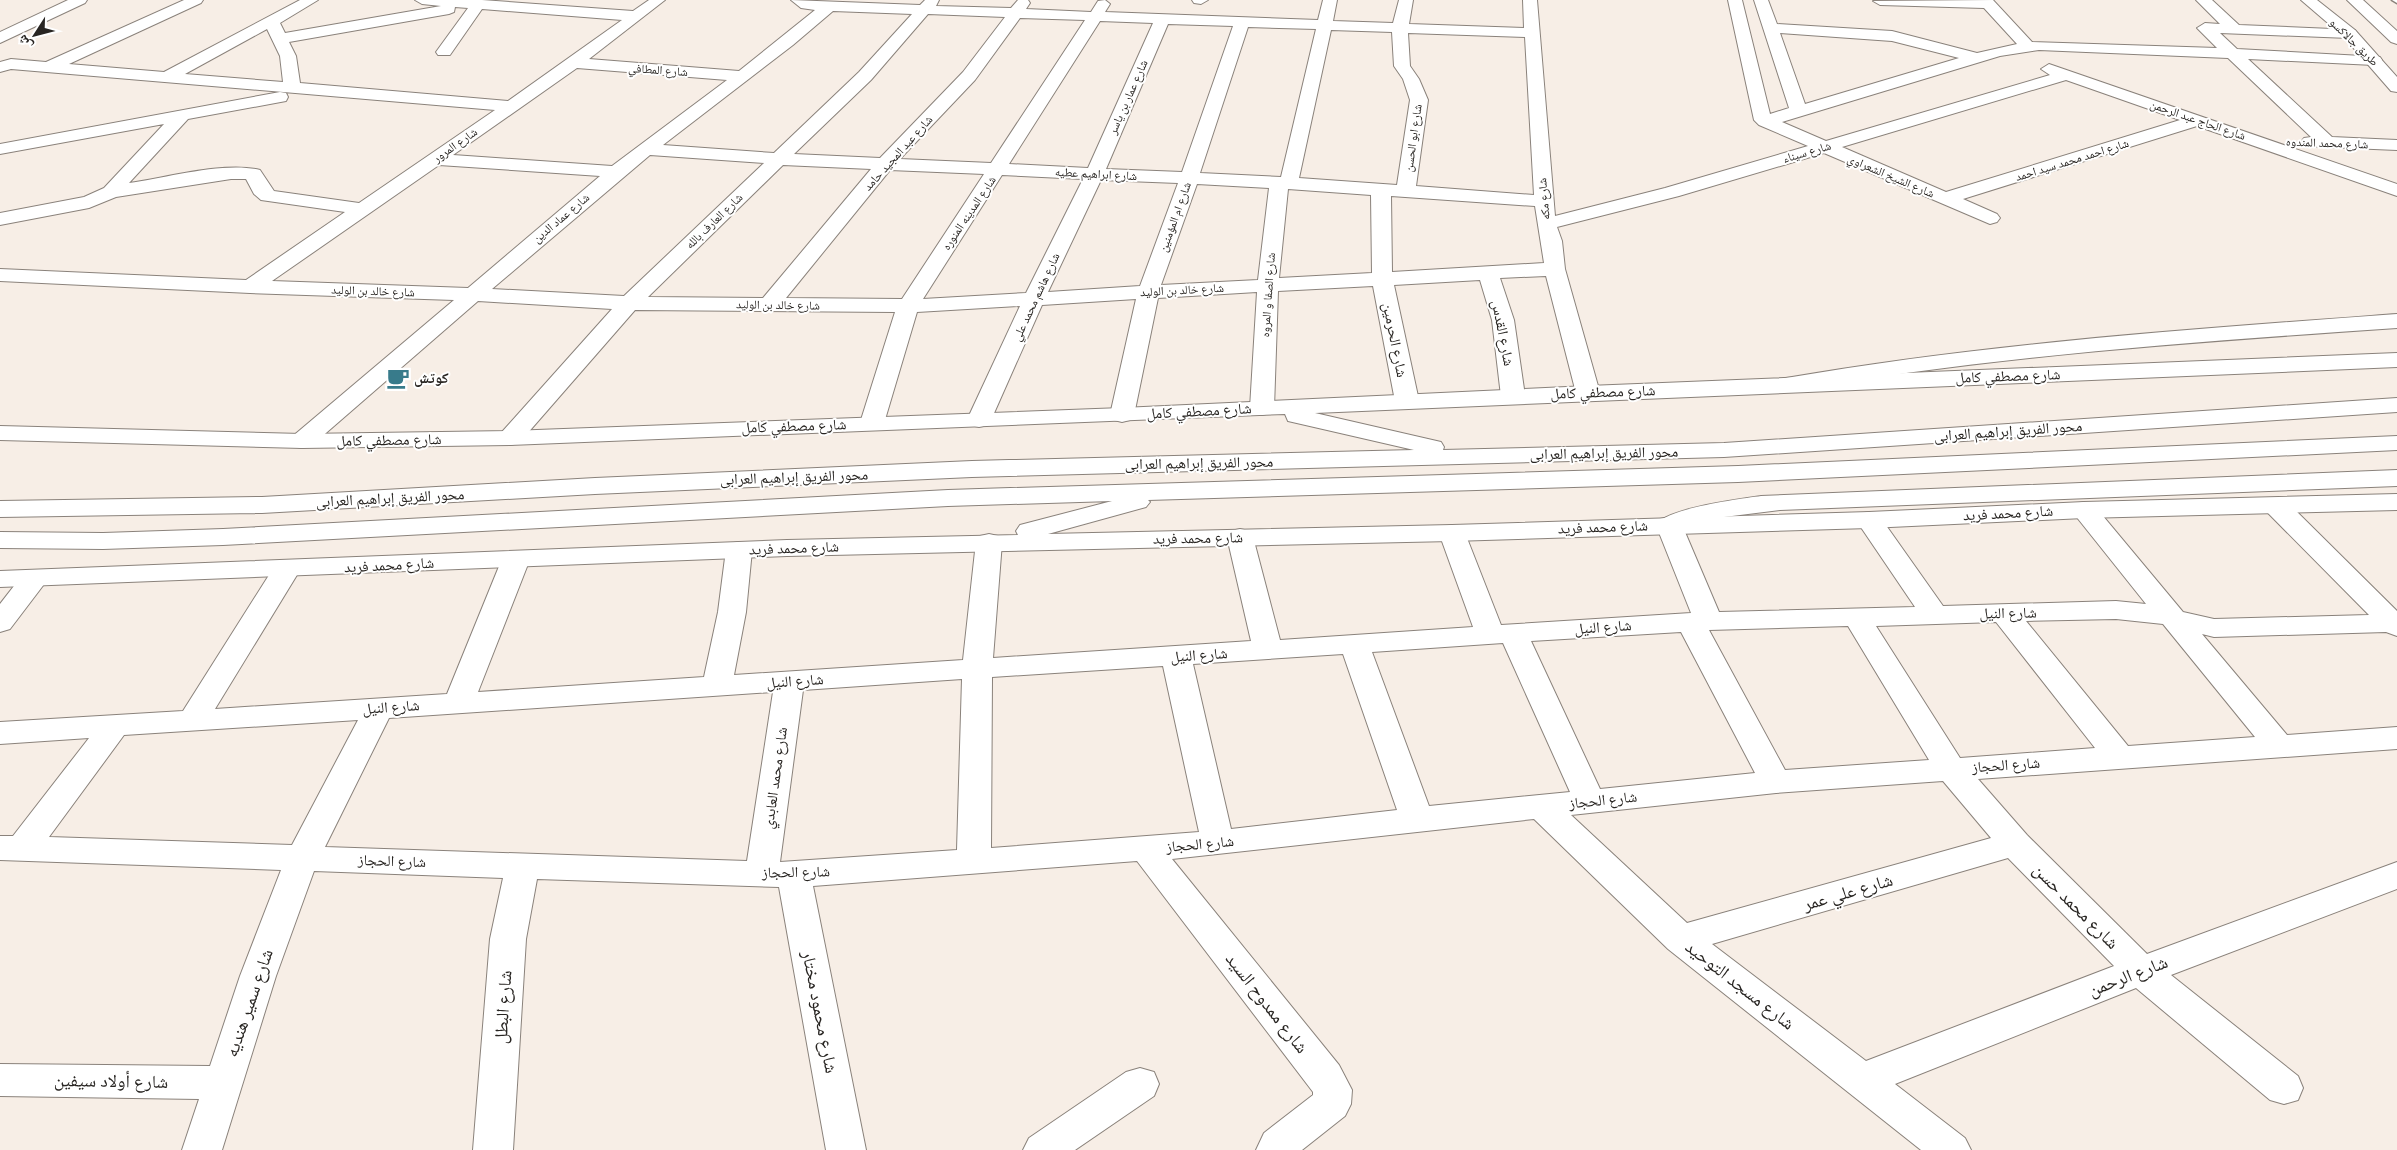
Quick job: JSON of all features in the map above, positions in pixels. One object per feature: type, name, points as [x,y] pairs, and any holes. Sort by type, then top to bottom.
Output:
[{"type":"main road","points":[[0,38],[80,0]]},
{"type":"main road","points":[[48,68],[196,0]]},
{"type":"main road","points":[[167,78],[311,0]]},
{"type":"main road","points":[[422,0],[636,16]]},
{"type":"main road","name":"شارع المرور","points":[[250,287],[574,63],[658,0]]},
{"type":"main road","points":[[798,0],[806,5],[829,6],[859,3],[1101,8],[1162,19],[1531,34]]},
{"type":"main road","points":[[1196,21],[1201,0]]},
{"type":"main road","name":"شارع الصفا و المروه","points":[[1262,408],[1268,285],[1284,183],[1330,0]]},
{"type":"main road","name":"شارع ابو الحسن","points":[[1406,0],[1400,28],[1402,66],[1411,79],[1419,100],[1406,191]]},
{"type":"main road","name":"شارع مكه","points":[[1530,0],[1546,224],[1552,241],[1555,269],[1588,393]]},
{"type":"main road","points":[[1736,0],[1761,119],[1765,121],[1976,58],[2027,46],[2133,48],[2374,60]]},
{"type":"main road","points":[[1761,0],[1769,28],[1799,111]]},
{"type":"main road","points":[[2203,0],[2234,28]]},
{"type":"main road","name":"طريق جالاكسو","points":[[2308,0],[2349,34],[2397,87]]},
{"type":"main road","points":[[2354,0],[2397,38]]},
{"type":"main road","points":[[1892,36],[1880,1],[1986,2],[2027,46]]},
{"type":"main road","points":[[280,39],[478,4]]},
{"type":"main road","points":[[444,52],[478,4]]},
{"type":"main road","name":"شارع العارف بالله","points":[[510,438],[629,302],[865,76],[928,5]]},
{"type":"main road","name":"شارع عماد الدين","points":[[302,441],[471,294],[616,172],[787,42],[829,6]]},
{"type":"main road","name":"شارع عبد المجيد حامد","points":[[768,306],[886,163],[969,76],[1021,7]]},
{"type":"main road","name":"شارع المدينه المنوره","points":[[872,423],[908,306],[1101,8]]},
{"type":"main road","points":[[1259,23],[1265,8]]},
{"type":"main road","name":"شارع عمار بن ياسر","points":[[1094,175],[1162,19]]},
{"type":"main road","points":[[271,21],[288,56],[292,88]]},
{"type":"main road","name":"شارع ام المؤمنين","points":[[1122,415],[1148,293],[1242,22]]},
{"type":"main road","points":[[444,27],[464,24]]},
{"type":"main road","points":[[1769,28],[1892,36],[1976,58]]},
{"type":"main road","points":[[2328,143],[2205,28],[2349,34]]},
{"type":"main road","points":[[288,56],[308,52]]},
{"type":"main road","name":"شارع الحاج عبد الرحمن","points":[[1998,52],[2397,190]]},
{"type":"main road","name":"شارع المطافي","points":[[574,63],[742,76]]},
{"type":"main road","points":[[4,64],[511,106]]},
{"type":"main road","name":"شارع سيناء","points":[[1546,224],[1672,192],[2067,75]]},
{"type":"main road","points":[[0,149],[319,90]]},
{"type":"main road","points":[[111,192],[183,114]]},
{"type":"main road","name":"شارع احمد محمد سيد احمد","points":[[1944,198],[2199,120]]},
{"type":"main road","name":"شارع الشيخ الشعراوي","points":[[1765,121],[1990,218]]},
{"type":"main road","name":"شارع محمد المندوه","points":[[2256,140],[2397,145]]},
{"type":"main road","name":"شارع ابراهيم عطيه","points":[[647,149],[1094,175],[1284,183],[1544,201]]},
{"type":"main road","points":[[436,159],[616,172]]},
{"type":"main road","points":[[0,219],[89,202],[111,192],[231,173],[253,174],[261,190],[268,196],[363,209]]},
{"type":"main road","name":"شارع هاشم محمد علي","points":[[979,420],[1034,298],[1094,175]]},
{"type":"main road","name":"شارع الحرمين","points":[[1382,190],[1382,278],[1407,401]]},
{"type":"main road","name":"شارع خالد بن الوليد","points":[[0,275],[629,302],[768,306],[908,306],[1555,269]]},
{"type":"main road","name":"شارع القدس","points":[[1488,272],[1503,320],[1513,396]]},
{"type":"main road","points":[[1786,385],[1848,373],[1974,355],[2397,321]]},
{"type":"main road","points":[[2340,363],[2397,349]]},
{"type":"main road","name":"شارع مصطفي كامل","points":[[0,433],[302,441],[510,438],[1122,415],[1513,396],[2397,360]]},
{"type":"main road","name":"محور الفريق إبراهيم العرابى","points":[[0,509],[262,505],[605,486],[972,469],[1724,450],[2397,405]]},
{"type":"main road","points":[[1262,408],[1470,456]]},
{"type":"main road","name":"محور الفريق إبراهيم العرابى","points":[[0,540],[103,541],[232,536],[826,504],[1183,490],[1738,474],[2397,443]]},
{"type":"main road","points":[[1776,782],[1699,621],[1669,525],[1722,508],[1785,501],[1818,502],[2397,478]]},
{"type":"main road","points":[[974,861],[978,670],[989,542],[1183,490]]},
{"type":"main road","name":"شارع محمد فريد","points":[[0,579],[286,570],[739,550],[1869,520],[2084,510],[2397,502]]},
{"type":"main road","points":[[2276,506],[2396,625]]},
{"type":"main road","points":[[2084,510],[2279,746]]},
{"type":"main road","points":[[1869,520],[1935,615]]},
{"type":"main road","points":[[1452,532],[1501,634],[1590,801]]},
{"type":"main road","points":[[1240,537],[1268,650]]},
{"type":"main road","points":[[716,686],[732,612],[739,550]]},
{"type":"main road","points":[[458,703],[516,560]]},
{"type":"main road","points":[[192,720],[286,570]]},
{"type":"main road","points":[[0,624],[34,578]]},
{"type":"main road","name":"شارع النيل","points":[[0,733],[1699,621],[2134,610],[2214,628],[2396,625]]},
{"type":"main road","points":[[2004,613],[2119,757]]},
{"type":"main road","name":"شارع محمد حسن","points":[[1856,617],[1951,769],[2015,844],[2141,971],[2284,1088]]},
{"type":"main road","points":[[1354,644],[1416,819]]},
{"type":"main road","points":[[1176,656],[1218,843]]},
{"type":"main road","name":"شارع محمد العابدي","points":[[778,874],[789,682]]},
{"type":"main road","name":"شارع سمير هنديه","points":[[202,1150],[222,1083],[302,858],[379,708]]},
{"type":"main road","points":[[11,849],[115,725]]},
{"type":"main road","name":"شارع الحجاز","points":[[11,849],[778,874],[1218,843],[1416,819],[1776,782],[2397,738]]},
{"type":"main road","name":"شارع مسجد التوحيد","points":[[1541,806],[1681,939],[1950,1150]]},
{"type":"main road","name":"شارع علي عمر","points":[[1681,939],[2015,844]]},
{"type":"main road","name":"شارع ممدوح السيد","points":[[1145,848],[1325,1077],[1333,1090],[1331,1104],[1278,1145],[1276,1150]]},
{"type":"main road","name":"شارع البطل","points":[[493,1150],[508,939],[523,866]]},
{"type":"main road","name":"شارع محمود مختار","points":[[778,874],[846,1150]]},
{"type":"main road","name":"شارع الرحمن","points":[[1861,1080],[2141,971],[2397,875]]},
{"type":"main road","name":"شارع أولاد سيفين","points":[[0,1080],[222,1083]]},
{"type":"main road","points":[[1043,1150],[1140,1084]]},
{"type":"place","name":"كوتش","points":[[398,378]]}]
